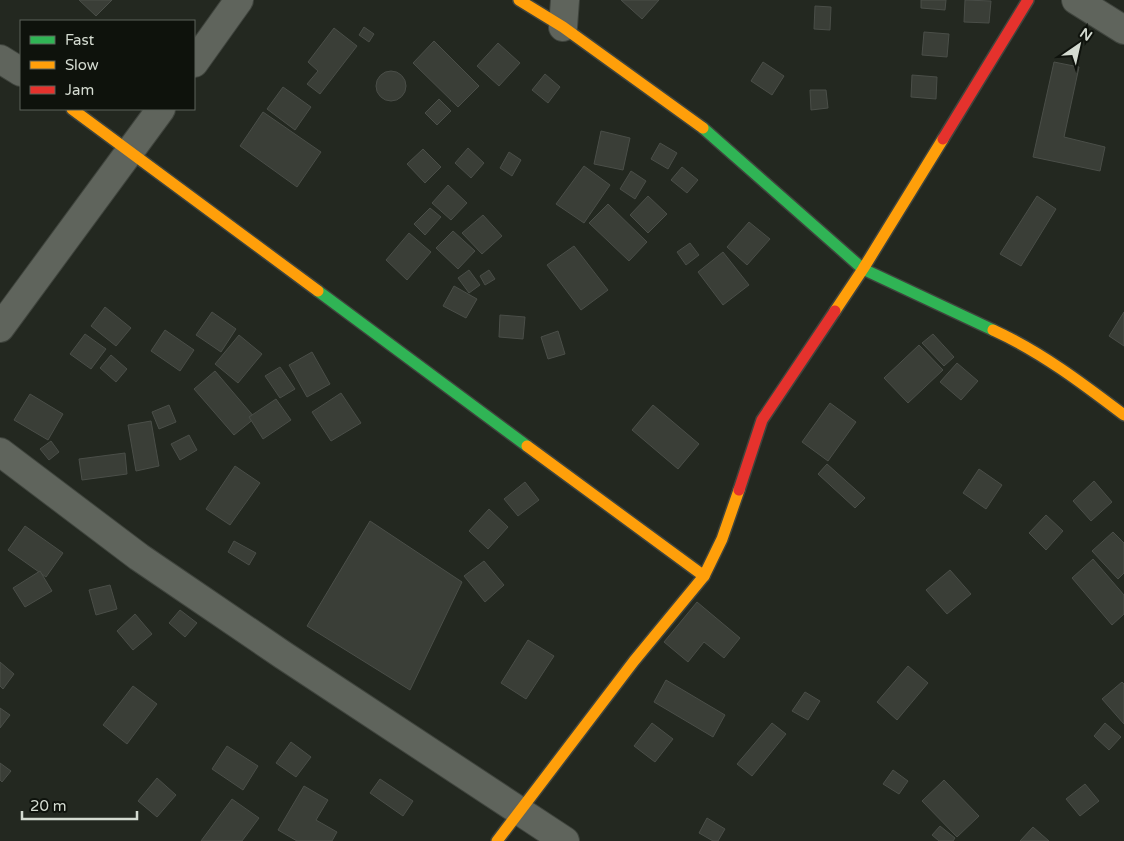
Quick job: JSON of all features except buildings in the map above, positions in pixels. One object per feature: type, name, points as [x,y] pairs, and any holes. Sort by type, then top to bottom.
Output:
[{"type":"street","points":[[195,62],[239,0]]},
{"type":"street","points":[[519,0],[563,27],[713,136],[863,269],[1019,342],[1069,373],[1124,415]]},
{"type":"street","points":[[563,27],[565,0]]},
{"type":"street","points":[[497,841],[634,660],[704,576],[722,539],[762,420],[863,269],[1028,0]]},
{"type":"street","points":[[1076,0],[1124,30]]},
{"type":"street","points":[[0,59],[20,71]]},
{"type":"street","points":[[73,110],[704,576]]},
{"type":"street","points":[[0,328],[161,110]]},
{"type":"street","points":[[0,452],[139,557],[564,841]]},
{"type":"traffic: fast","points":[[703,128],[863,269],[993,330]]},
{"type":"traffic: fast","points":[[318,291],[527,446]]},
{"type":"traffic: slow","points":[[519,0],[563,27],[703,128]]},
{"type":"traffic: slow","points":[[73,110],[318,291]]},
{"type":"traffic: slow","points":[[835,311],[943,139]]},
{"type":"traffic: slow","points":[[993,330],[1044,358],[1124,415]]},
{"type":"traffic: slow","points":[[527,446],[704,576]]},
{"type":"traffic: slow","points":[[497,841],[634,661],[704,576],[722,539],[739,490]]},
{"type":"traffic: jam","points":[[943,139],[1028,0]]},
{"type":"traffic: jam","points":[[739,490],[762,420],[835,311]]}]
